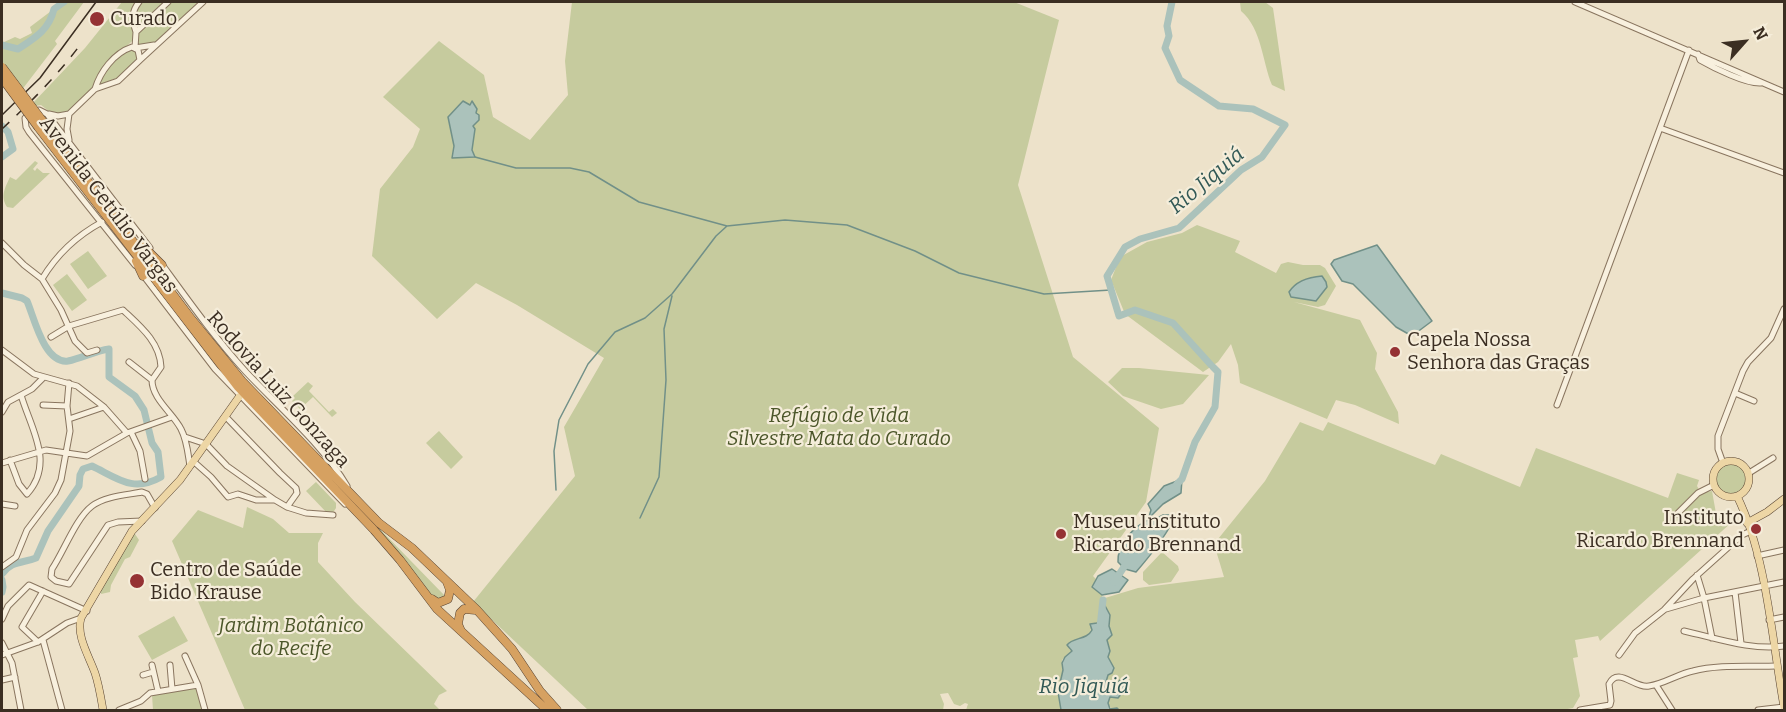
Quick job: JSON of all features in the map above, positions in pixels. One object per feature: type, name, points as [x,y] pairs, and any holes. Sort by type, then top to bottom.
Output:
[{"type":"highway","name":"Rodovia Luiz Gonzaga","points":[[2,67],[128,246],[238,387],[374,530],[400,560],[425,595],[462,633],[547,711]]},
{"type":"highway","name":"Rodovia Luiz Gonzaga","points":[[2,78],[122,225],[219,354],[353,498],[379,523],[412,548],[477,610],[512,649],[540,692],[557,711]]},
{"type":"highway","points":[[122,225],[162,265]]},
{"type":"highway","points":[[128,246],[143,276]]},
{"type":"highway","points":[[425,595],[438,603],[445,602],[450,596],[446,580]]},
{"type":"highway","points":[[462,633],[458,624],[459,613],[464,609],[477,610]]},
{"type":"main road","points":[[103,711],[95,673],[82,637],[81,618],[132,531],[170,493],[239,397]]},
{"type":"main road","points":[[1736,461],[1749,473],[1749,484],[1740,494],[1724,495],[1714,484],[1715,471],[1722,463],[1736,461]]},
{"type":"main road","points":[[1740,494],[1748,513],[1749,526]]},
{"type":"main road","points":[[1740,494],[1757,556],[1770,620],[1776,666],[1782,685],[1784,707]]},
{"type":"main road","points":[[1749,526],[1785,499]]},
{"type":"main road","points":[[1748,513],[1760,516]]},
{"type":"street","points":[[140,2],[133,12],[132,19],[135,48],[139,52],[140,60]]},
{"type":"street","points":[[135,32],[168,2]]},
{"type":"street","points":[[47,114],[58,116],[69,114],[95,89],[118,81],[203,2]]},
{"type":"street","points":[[1575,2],[1698,54],[1700,60],[1724,71],[1785,92]]},
{"type":"street","points":[[95,89],[98,78],[124,50],[156,44]]},
{"type":"street","points":[[1557,405],[1689,50]]},
{"type":"street","name":"Avenida Getúlio Vargas","points":[[353,498],[333,465],[213,333],[47,114],[42,110],[25,118],[26,127],[102,222],[196,347],[239,397],[332,492],[374,530]]},
{"type":"street","points":[[69,114],[67,129],[69,142]]},
{"type":"street","points":[[1660,128],[1785,173]]},
{"type":"street","points":[[42,279],[62,251],[79,236],[102,222]]},
{"type":"street","points":[[2,243],[42,279],[75,341],[87,353],[97,350]]},
{"type":"street","points":[[1722,463],[1718,449],[1718,436],[1745,366],[1768,342],[1785,309]]},
{"type":"street","points":[[51,337],[69,326],[123,310],[152,339],[156,347],[161,367],[152,380],[153,387],[179,425],[185,437],[192,464],[211,477],[228,497],[238,494],[256,500],[275,500]]},
{"type":"street","points":[[3,355],[43,378],[77,386],[104,407],[129,432],[140,451],[146,479]]},
{"type":"street","points":[[129,362],[152,380]]},
{"type":"street","points":[[2,412],[8,402],[32,389],[43,378]]},
{"type":"street","points":[[2,567],[16,557],[27,530],[55,493],[61,480],[70,431],[67,405],[69,384]]},
{"type":"street","points":[[1735,393],[1754,401]]},
{"type":"street","points":[[10,460],[25,494],[28,493],[39,477],[40,451],[21,395]]},
{"type":"street","points":[[279,407],[285,402]]},
{"type":"street","points":[[43,405],[67,405]]},
{"type":"street","points":[[69,419],[104,407]]},
{"type":"street","points":[[287,415],[293,410]]},
{"type":"street","points":[[2,463],[40,451],[89,455],[129,432],[172,417]]},
{"type":"street","points":[[226,417],[297,490],[287,507]]},
{"type":"street","points":[[185,437],[206,444],[227,466],[287,507],[306,513],[333,515]]},
{"type":"street","points":[[1749,473],[1773,458]]},
{"type":"street","points":[[1677,514],[1698,493],[1714,484]]},
{"type":"street","points":[[142,521],[114,522],[105,527],[69,584],[53,580],[51,577],[50,572],[88,510],[105,500],[142,492],[147,495],[155,508]]},
{"type":"street","points":[[2,504],[15,506]]},
{"type":"street","points":[[127,521],[132,531]]},
{"type":"street","points":[[1619,655],[1635,633],[1664,610],[1697,575],[1742,536],[1749,526]]},
{"type":"street","points":[[1757,556],[1785,550]]},
{"type":"street","points":[[1697,575],[1712,638]]},
{"type":"street","points":[[1664,610],[1704,598],[1785,582]]},
{"type":"street","points":[[2,619],[12,601],[29,585],[87,611]]},
{"type":"street","points":[[43,591],[22,627],[40,641],[62,711]]},
{"type":"street","points":[[1735,592],[1741,643]]},
{"type":"street","points":[[1770,620],[1785,617]]},
{"type":"street","points":[[2,655],[40,641],[67,623],[81,618]]},
{"type":"street","points":[[1684,631],[1773,648],[1785,646]]},
{"type":"street","points":[[2,643],[8,652],[15,677],[21,711]]},
{"type":"street","points":[[185,656],[198,685],[205,711]]},
{"type":"street","points":[[170,665],[172,689]]},
{"type":"street","points":[[1580,711],[1610,705],[1609,684],[1615,677],[1623,677],[1641,686],[1656,685],[1701,669],[1776,666]]},
{"type":"street","points":[[143,675],[152,668],[158,692]]},
{"type":"street","points":[[2,680],[15,677]]},
{"type":"street","points":[[119,711],[133,708],[150,693],[198,685]]},
{"type":"street","points":[[1656,685],[1672,711]]},
{"type":"street","points":[[1758,711],[1784,707]]},
{"type":"green space","points":[[63,2],[84,2],[55,41],[57,44],[21,91],[2,65],[2,43],[15,37],[20,39],[32,33],[30,27]]},
{"type":"green space","points":[[122,2],[166,2],[133,33],[134,39],[131,42],[108,60],[91,89],[67,113],[51,113],[41,105],[32,104],[85,48]]},
{"type":"green space","points":[[170,2],[198,2],[155,43],[138,45],[137,33]]},
{"type":"green space","name":"Refúgio de Vida Silvestre Mata do Curado","points":[[572,2],[1014,2],[1059,20],[1018,185],[1073,357],[1159,428],[1146,502],[1093,576],[1096,579],[1092,587],[1102,595],[1102,620],[1092,623],[1090,634],[1075,640],[1069,649],[1072,651],[1062,660],[1063,670],[1058,692],[1061,710],[966,710],[968,704],[960,706],[954,704],[948,693],[940,694],[944,704],[943,710],[588,710],[473,602],[575,476],[564,427],[604,358],[476,283],[437,319],[372,256],[380,189],[413,147],[420,129],[383,97],[439,41],[484,75],[493,117],[530,140],[568,95],[565,61]],"holes":[[[472,101],[477,109],[472,126],[475,129],[472,150],[468,156],[453,158],[454,146],[449,117],[459,105],[470,105]]]},
{"type":"green space","points":[[1240,2],[1265,2],[1273,8],[1285,91],[1272,85],[1257,36],[1248,18],[1241,11]]},
{"type":"green space","points":[[130,48],[135,50],[137,59],[117,78],[98,85],[111,64]]},
{"type":"green space","points":[[35,161],[38,163],[33,169],[35,171],[37,168],[43,173],[50,173],[13,208],[7,207],[4,196],[10,177],[16,180]]},
{"type":"green space","points":[[1197,225],[1240,241],[1235,252],[1276,273],[1281,264],[1288,262],[1320,265],[1325,268],[1336,286],[1325,305],[1318,307],[1294,302],[1360,320],[1377,353],[1375,369],[1398,412],[1399,424],[1355,405],[1336,400],[1327,419],[1240,383],[1238,365],[1231,344],[1218,362],[1203,372],[1125,314],[1111,280],[1120,257],[1147,242],[1182,233]]},
{"type":"green space","points":[[88,251],[107,276],[88,289],[70,264]]},
{"type":"green space","points":[[67,274],[87,300],[72,311],[53,285]]},
{"type":"green space","points":[[1122,368],[1209,375],[1183,404],[1161,409],[1123,396],[1108,382]]},
{"type":"green space","points":[[308,382],[313,386],[309,391],[329,412],[333,409],[337,413],[332,417],[313,397],[300,409],[292,401],[295,398],[293,396]]},
{"type":"green space","points":[[1300,422],[1323,431],[1328,422],[1435,465],[1441,454],[1520,487],[1536,448],[1668,498],[1677,473],[1699,480],[1697,486],[1701,493],[1712,491],[1717,519],[1723,518],[1732,522],[1600,641],[1598,636],[1575,640],[1578,657],[1573,658],[1580,696],[1573,708],[1562,710],[1112,709],[1108,704],[1109,698],[1119,697],[1125,688],[1121,682],[1118,683],[1119,689],[1109,688],[1109,683],[1106,682],[1108,675],[1111,674],[1107,640],[1112,635],[1105,598],[1138,588],[1224,577],[1214,544],[1265,481]]},
{"type":"green space","points":[[439,431],[463,457],[451,469],[426,443]]},
{"type":"green space","points":[[1731,464],[1742,468],[1746,479],[1742,490],[1731,494],[1720,490],[1716,479],[1720,468]]},
{"type":"green space","points":[[316,482],[336,503],[332,514],[328,514],[306,491]]},
{"type":"green space","name":"Jardim Botânico do Recife","points":[[247,507],[273,519],[289,533],[323,533],[318,543],[318,562],[355,602],[447,691],[439,695],[434,704],[440,710],[245,710],[172,541],[198,510],[243,528]]},
{"type":"green space","points":[[366,517],[445,596],[438,599],[432,597]]},
{"type":"green space","points":[[135,534],[139,540],[130,557],[125,559],[111,585],[110,592],[101,594],[101,591]]},
{"type":"green space","points":[[1162,552],[1178,566],[1179,570],[1171,582],[1149,585],[1143,580],[1143,572]]},
{"type":"green space","points":[[174,616],[188,641],[152,660],[138,636]]},
{"type":"green space","points":[[196,688],[202,710],[153,710],[152,695]]},
{"type":"water","points":[[463,101],[470,105],[472,101],[479,115],[479,120],[473,126],[475,129],[472,150],[475,157],[452,158],[454,146],[448,117]]},
{"type":"water","points":[[1377,245],[1432,321],[1412,336],[1396,327],[1353,284],[1342,281],[1331,264],[1334,260]]},
{"type":"water","points":[[1322,276],[1327,287],[1316,301],[1291,297],[1289,292],[1299,282]]},
{"type":"water","points":[[1182,479],[1181,493],[1163,504],[1151,516],[1152,521],[1163,515],[1169,515],[1173,521],[1165,535],[1136,572],[1125,569],[1118,562],[1123,543],[1137,527],[1148,520],[1151,510],[1148,504],[1164,486]]},
{"type":"water","points":[[1112,569],[1128,580],[1119,592],[1102,595],[1092,587],[1098,576]]},
{"type":"water","name":"Rio Jiquiá","points":[[1102,600],[1110,615],[1109,626],[1112,635],[1107,640],[1110,651],[1108,657],[1114,668],[1106,682],[1109,683],[1109,688],[1117,690],[1120,680],[1125,689],[1118,698],[1110,697],[1108,703],[1110,709],[1119,710],[1061,710],[1058,692],[1063,670],[1062,663],[1072,651],[1067,645],[1090,633],[1092,630],[1090,624],[1102,620],[1104,612]]},
{"type":"waterway","points":[[2,45],[18,49],[30,41],[49,23],[54,9],[64,2]]},
{"type":"waterway","name":"Rio Jiquiá","points":[[1172,2],[1167,26],[1169,36],[1165,48],[1180,80],[1219,106],[1253,109],[1285,125],[1262,157],[1241,170],[1179,228],[1140,239],[1125,247],[1107,276],[1119,316],[1135,310],[1173,323],[1211,365]]},
{"type":"waterway","points":[[2,126],[8,132],[13,149],[2,157]]},
{"type":"waterway","points":[[475,157],[516,168],[570,168],[589,172],[639,202],[727,226],[785,220],[847,225],[915,251],[959,273],[1044,294],[1111,290]]},
{"type":"waterway","points":[[556,490],[554,451],[559,420],[588,364],[615,332],[645,318],[672,294],[716,236],[727,226]]},
{"type":"waterway","points":[[2,293],[27,301],[46,348],[60,360],[68,361],[109,349],[109,377],[135,396],[144,410],[152,443],[158,452],[161,477],[151,482],[133,484],[117,479],[92,466],[83,469],[79,486],[48,531],[36,558],[13,565],[2,574]]},
{"type":"waterway","points":[[640,518],[659,477],[666,380],[664,329],[672,296]]},
{"type":"waterway","name":"Rio Jiquiá","points":[[1177,484],[1182,479],[1195,442],[1215,407],[1218,372],[1213,367]]},
{"type":"waterway","name":"Rio Jiquiá","points":[[1114,582],[1128,561]]},
{"type":"waterway","points":[[2,580],[2,592]]},
{"type":"waterway","name":"Rio Jiquiá","points":[[1100,627],[1103,600]]},
{"type":"tram line","points":[[2,115],[40,78],[96,2]]},
{"type":"railway","points":[[2,129],[44,87],[83,41]]},
{"type":"place","name":"Curado","points":[[97,19]]},
{"type":"place","name":"Capela Nossa Senhora das Graças","points":[[1395,352]]},
{"type":"place","name":"Instituto Ricardo Brennand","points":[[1756,529]]},
{"type":"place","name":"Museu Instituto Ricardo Brennand","points":[[1061,534]]},
{"type":"place","name":"Centro de Saúde Bido Krause","points":[[137,581]]}]
